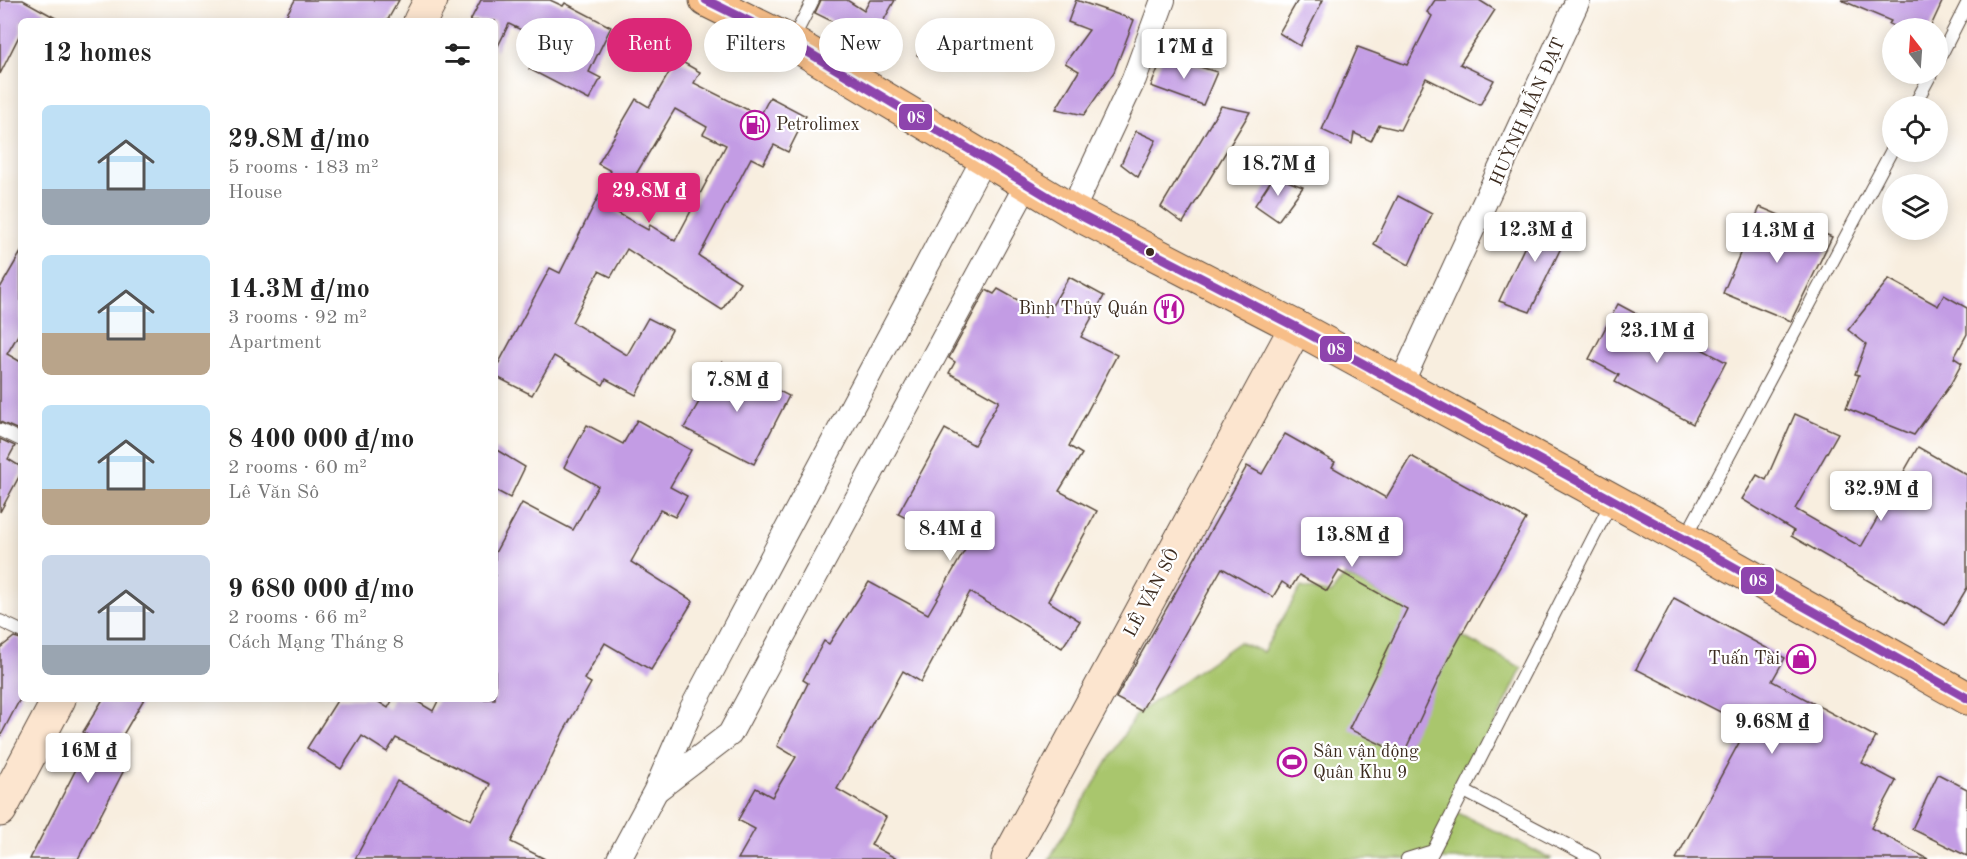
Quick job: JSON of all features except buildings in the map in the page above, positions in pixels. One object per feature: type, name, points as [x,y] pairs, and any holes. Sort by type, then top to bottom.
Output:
[{"type":"highway","points":[[706,0],[742,18]]},
{"type":"highway","points":[[807,52],[984,158],[1026,186],[1296,327],[1400,386],[1684,539],[1967,698]]},
{"type":"street","points":[[422,18],[431,0]]},
{"type":"street","points":[[1072,211],[1134,79],[1163,0]]},
{"type":"street","name":"HUỲNH MẪN ĐẠT","points":[[1400,386],[1578,0]]},
{"type":"street","points":[[618,859],[655,792],[691,710],[984,158]]},
{"type":"street","points":[[655,792],[730,734],[1026,186]]},
{"type":"street","name":"LÊ VĂN SÔ","points":[[1008,859],[1296,327]]},
{"type":"street","points":[[0,810],[57,702]]},
{"type":"lane","points":[[804,18],[813,0]]},
{"type":"lane","points":[[1948,41],[1967,4]]},
{"type":"lane","points":[[1684,539],[1886,162]]},
{"type":"lane","points":[[0,430],[18,439]]},
{"type":"lane","points":[[1407,859],[1431,855],[1612,500]]},
{"type":"lane","points":[[0,621],[18,630]]},
{"type":"lane","points":[[1464,791],[1594,859]]},
{"type":"green space","name":"Sân vận động Quân Khu 9","points":[[1345,575],[1522,668],[1454,811],[1552,859],[1049,859],[1136,714],[1239,642],[1263,652],[1301,587],[1331,594]]},
{"type":"transit line","name":"08","points":[[706,0],[791,42],[1072,211],[1296,327],[1684,539],[1967,698]]},
{"type":"place","name":"Petrolimex","points":[[755,125]]},
{"type":"place","name":"Bình Thủy Quán","points":[[1169,309]]},
{"type":"place","name":"Tuấn Tài","points":[[1801,659]]},
{"type":"place","name":"Sân vận động Quân Khu 9","points":[[1292,762]]}]
